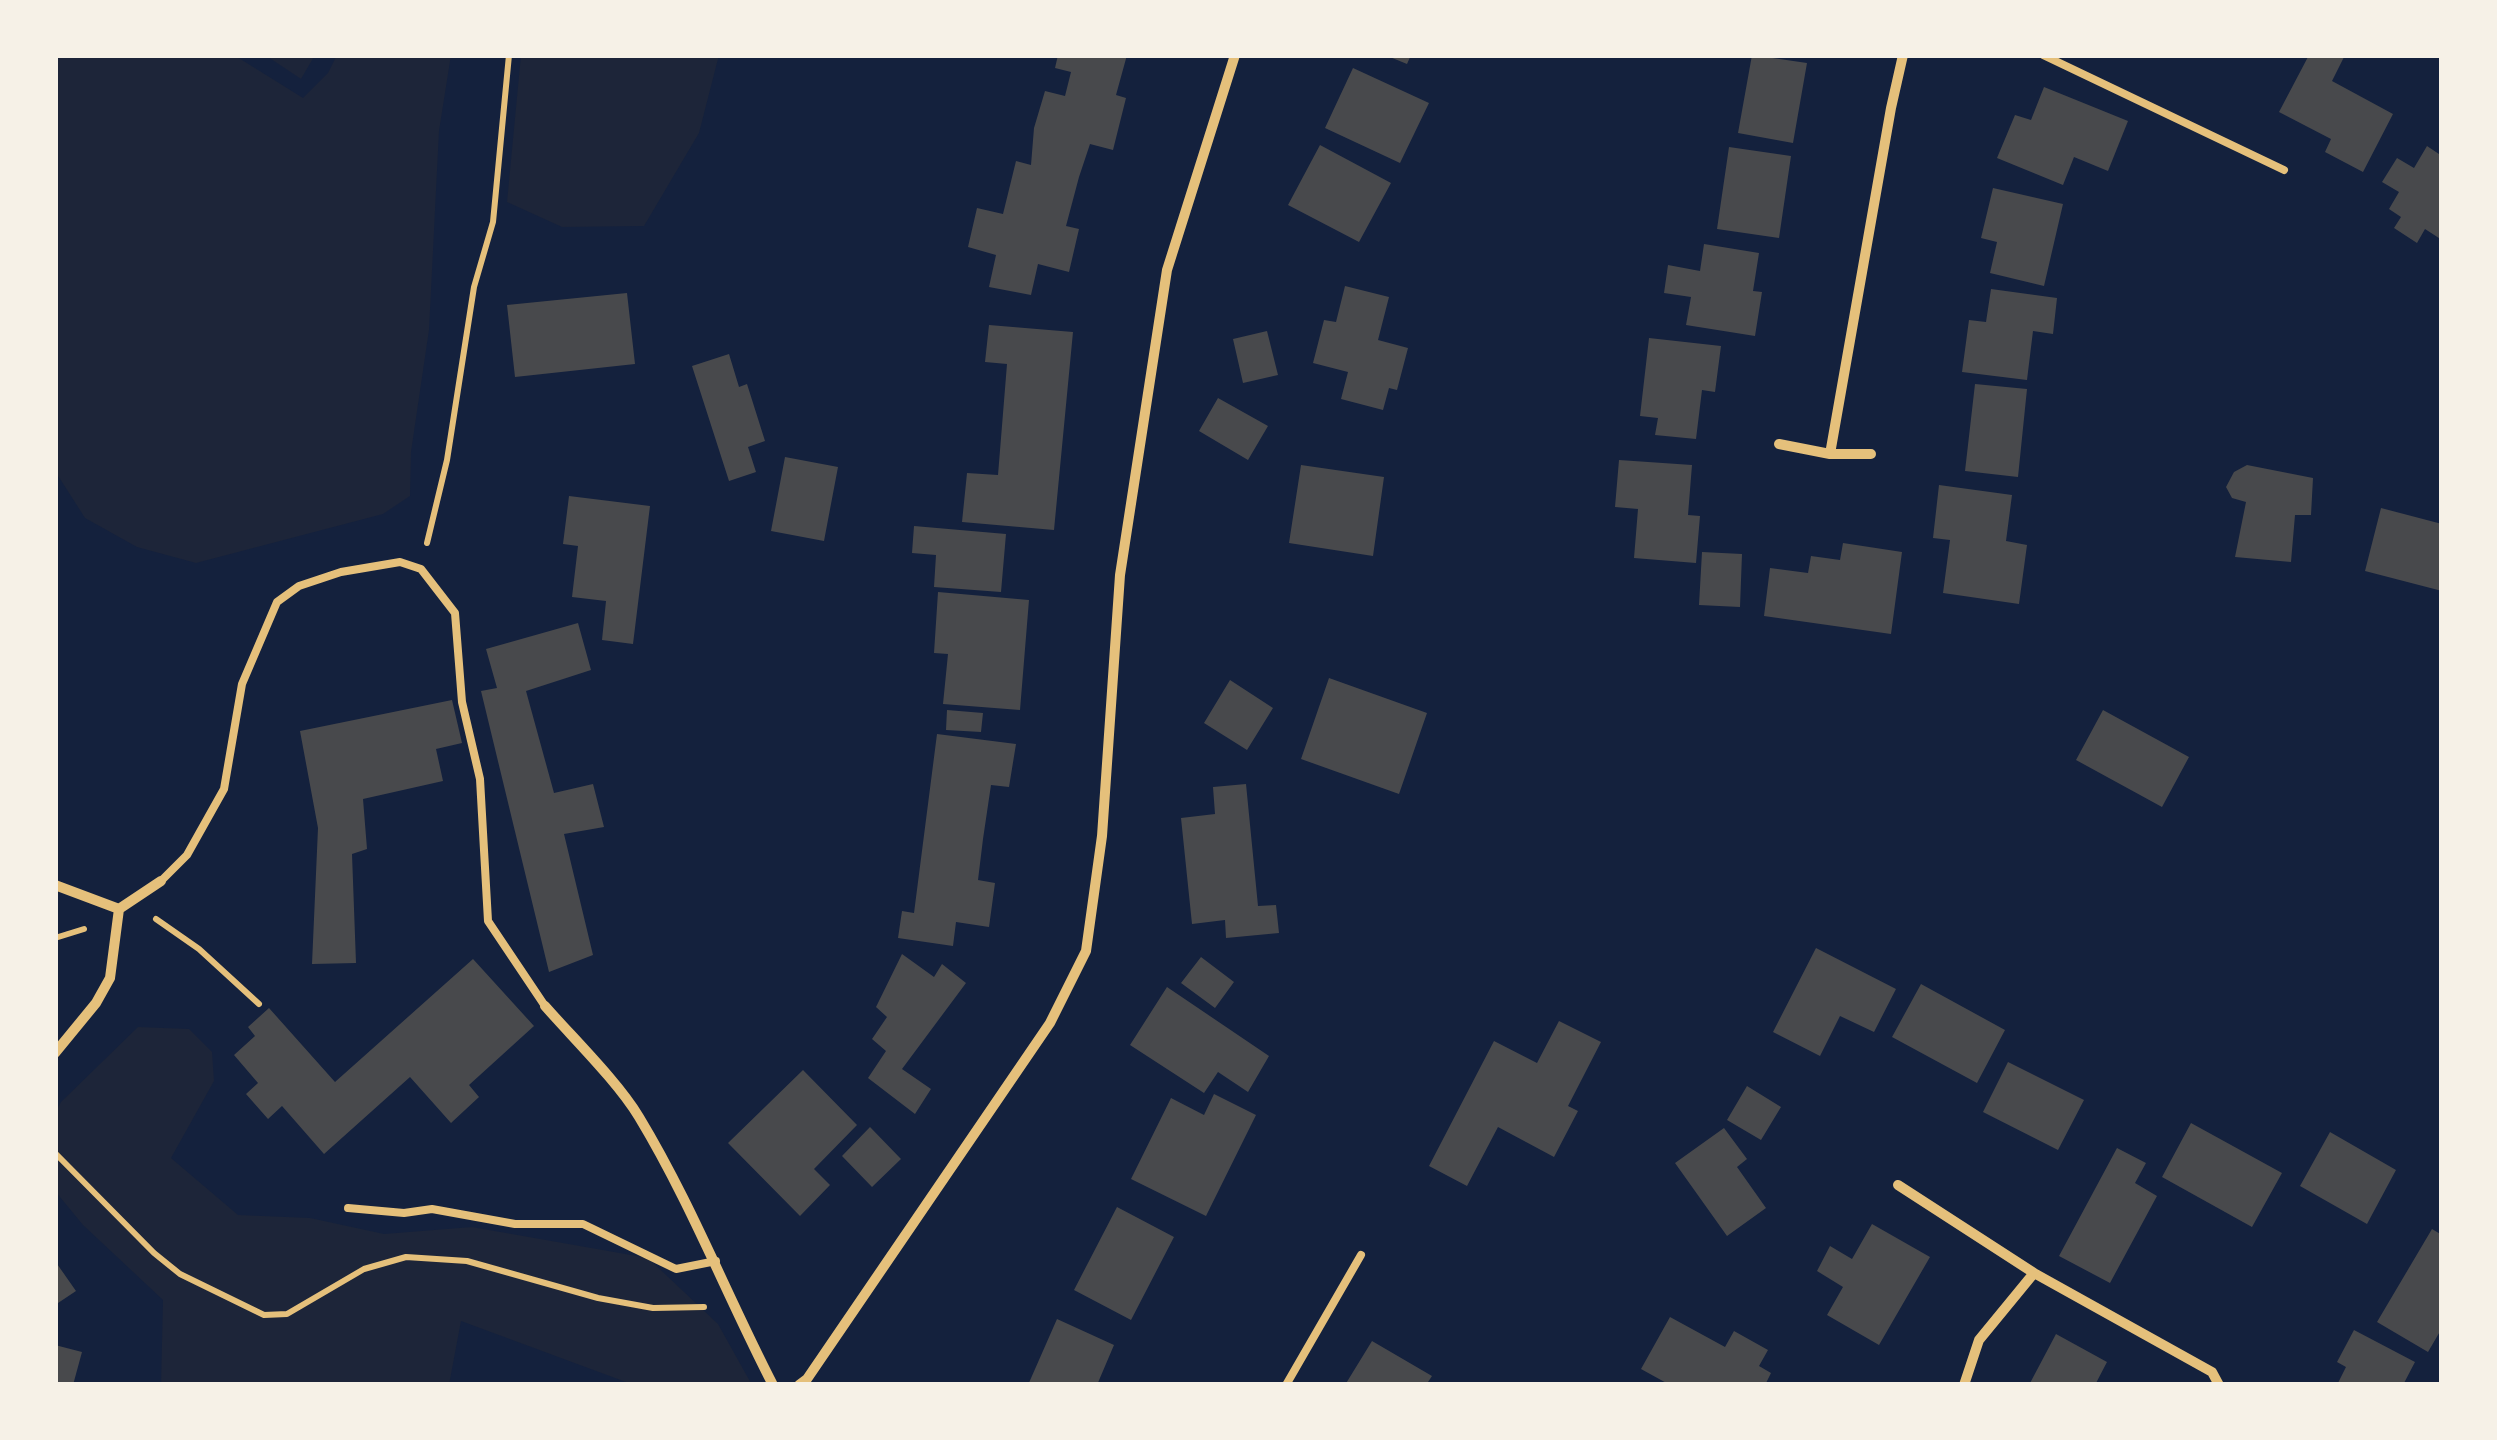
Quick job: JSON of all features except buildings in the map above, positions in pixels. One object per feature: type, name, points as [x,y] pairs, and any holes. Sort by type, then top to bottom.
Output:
[{"type":"street","points":[[799,1385],[808,1378],[1050,1022],[1086,951],[1102,836],[1120,574],[1167,270],[1235,55]]},
{"type":"street","points":[[1830,454],[1903,55]]},
{"type":"street","points":[[1779,444],[1830,454],[1871,454]]},
{"type":"street","points":[[119,909],[161,881]]},
{"type":"street","points":[[55,885],[119,909]]},
{"type":"street","points":[[55,1052],[96,1003],[110,978],[119,909]]},
{"type":"street","points":[[544,1006],[637,1114],[716,1261],[773,1385]]},
{"type":"street","points":[[1898,1186],[2034,1273],[2212,1372],[2219,1385]]},
{"type":"street","points":[[1964,1385],[1979,1340],[2034,1273]]},
{"type":"lane","points":[[2043,55],[2284,170]]},
{"type":"lane","points":[[161,881],[186,855],[224,789],[242,684],[277,602],[300,586],[341,572],[400,562],[421,569],[455,612],[462,702],[480,778],[488,921],[544,1006]]},
{"type":"lane","points":[[348,1208],[404,1213],[432,1209],[515,1224],[583,1224],[676,1270],[716,1261]]},
{"type":"lane","points":[[1286,1385],[1361,1255]]},
{"type":"path","points":[[421,569],[448,460],[474,287],[493,222],[510,55]]},
{"type":"path","points":[[138,897],[156,919],[200,949],[259,1004]]},
{"type":"path","points":[[55,1152],[154,1253],[180,1274],[264,1316],[286,1314],[364,1269],[406,1258],[467,1261],[598,1298],[653,1308],[733,1304]]},
{"type":"shaded area","points":[[55,55],[234,55],[303,98],[328,73],[337,55],[451,55],[439,131],[429,330],[411,452],[410,496],[383,514],[196,563],[137,547],[85,518],[55,471]]},
{"type":"shaded area","points":[[265,55],[315,55],[301,79]]},
{"type":"shaded area","points":[[521,55],[719,55],[699,133],[644,226],[562,227],[507,202]]},
{"type":"shaded area","points":[[138,1027],[189,1029],[212,1052],[214,1081],[171,1158],[238,1215],[310,1218],[384,1234],[472,1227],[648,1258],[718,1324],[752,1385],[634,1385],[461,1321],[449,1385],[161,1385],[163,1300],[83,1225],[55,1191],[55,1113],[61,1102]]}]
